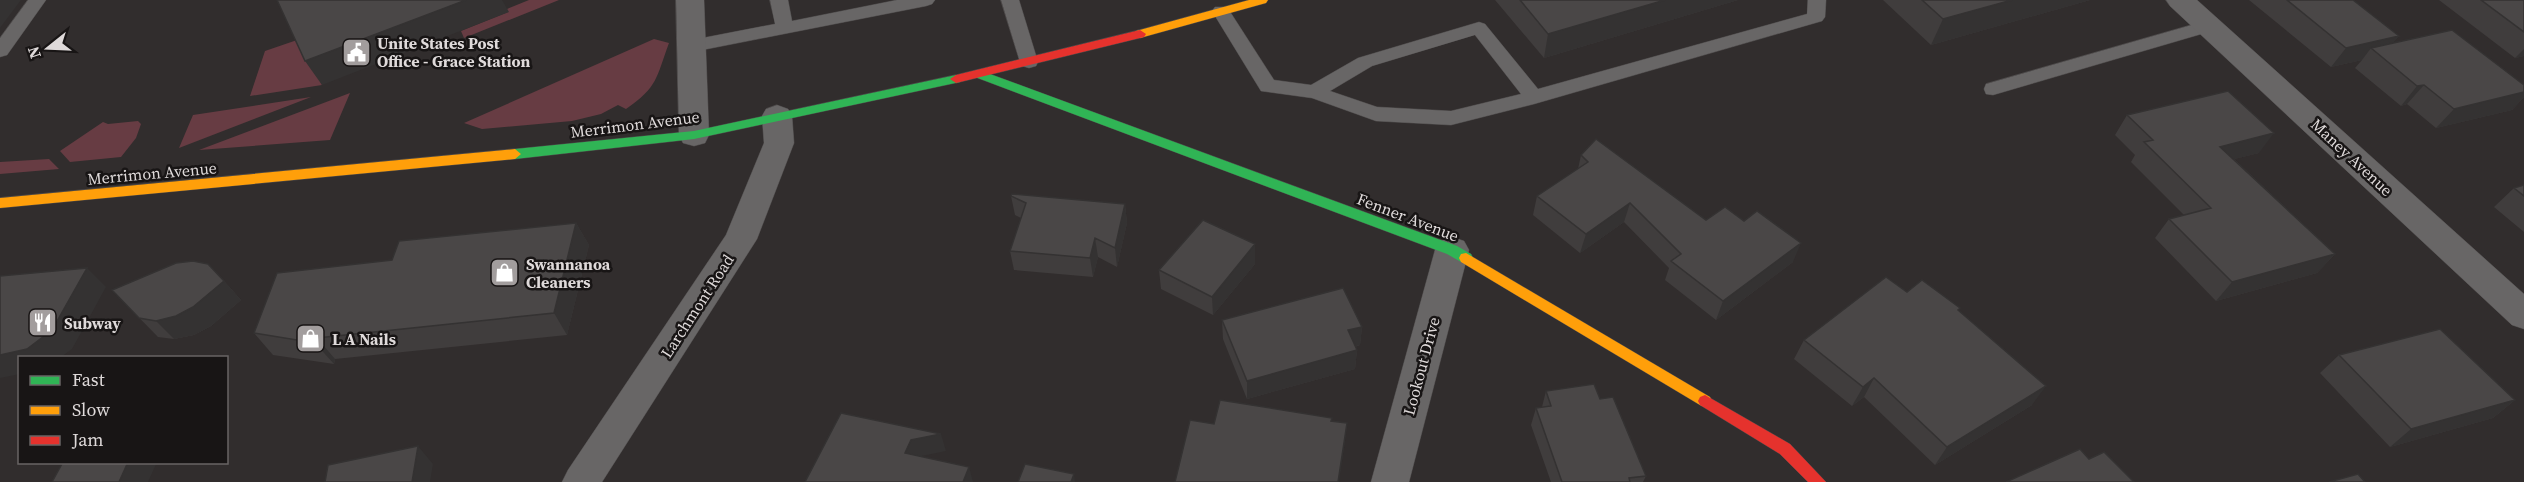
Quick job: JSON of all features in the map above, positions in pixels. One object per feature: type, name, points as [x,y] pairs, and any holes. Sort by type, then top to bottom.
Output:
[{"type":"main road","name":"Merrimon Avenue","points":[[0,203],[378,169],[694,135],[979,74],[1262,0]]},
{"type":"main road","name":"Fenner Avenue","points":[[979,74],[1452,250],[1785,449],[1818,482]]},
{"type":"street","points":[[690,0],[694,135]]},
{"type":"street","name":"Maney Avenue","points":[[2180,0],[2524,315]]},
{"type":"street","name":"Larchmont Road","points":[[581,482],[741,239],[779,143],[777,116]]},
{"type":"street","name":"Lookout Drive","points":[[1390,482],[1452,250]]},
{"type":"lane","points":[[0,51],[37,0]]},
{"type":"lane","points":[[779,0],[785,28]]},
{"type":"lane","points":[[692,46],[926,0]]},
{"type":"lane","points":[[1010,0],[1029,62]]},
{"type":"lane","points":[[1221,11],[1269,86],[1314,92],[1376,114],[1451,118],[1534,97],[1816,17],[1817,0]]},
{"type":"lane","points":[[1993,88],[2209,26]]},
{"type":"lane","points":[[1314,92],[1365,62],[1479,28],[1534,97]]},
{"type":"shaded area","points":[[529,0],[559,0],[464,38],[461,31],[508,12],[507,9]]},
{"type":"shaded area","points":[[300,39],[322,85],[250,96],[265,51]]},
{"type":"shaded area","points":[[654,39],[669,43],[655,81],[637,101],[626,109],[618,105],[601,114],[572,121],[482,129],[464,123]]},
{"type":"shaded area","points":[[350,93],[330,140],[199,150]]},
{"type":"shaded area","points":[[311,97],[179,148],[193,115]]},
{"type":"shaded area","points":[[138,121],[141,124],[136,138],[121,157],[70,162],[60,151],[103,122],[108,124]]},
{"type":"shaded area","points":[[49,159],[59,169],[0,174],[0,162]]},
{"type":"building","points":[[277,0],[466,0],[305,61]]},
{"type":"building","points":[[1520,0],[1665,0],[1548,34]]},
{"type":"building","points":[[1922,0],[2012,0],[1943,19]]},
{"type":"building","points":[[2287,0],[2353,0],[2399,36],[2346,48]]},
{"type":"building","points":[[2481,0],[2524,0],[2524,32]]},
{"type":"building","points":[[2452,30],[2524,85],[2524,92],[2454,109],[2424,85],[2417,86],[2371,48]]},
{"type":"building","points":[[2228,91],[2274,133],[2220,147],[2335,254],[2232,282],[2169,219],[2211,208],[2144,142],[2153,140],[2127,115]]},
{"type":"building","points":[[1596,139],[1706,220],[1725,207],[1744,221],[1757,211],[1801,243],[1723,301],[1671,261],[1681,254],[1630,203],[1586,234],[1537,196],[1588,162],[1581,155]]},
{"type":"building","points":[[2524,185],[2524,196],[2514,188]]},
{"type":"building","points":[[1012,194],[1125,204],[1115,248],[1095,238],[1090,258],[1010,251],[1026,203],[1011,196]]},
{"type":"building","points":[[1203,220],[1255,244],[1212,297],[1159,270]]},
{"type":"building","points":[[576,223],[554,313],[317,338],[315,343],[254,333],[277,273],[392,260],[399,241]]},
{"type":"building","points":[[193,261],[208,264],[224,281],[193,307],[176,316],[156,321],[139,318],[112,290],[176,263]]},
{"type":"building","points":[[87,268],[52,330],[27,349],[0,355],[0,276]]},
{"type":"building","points":[[1886,277],[1907,292],[1922,280],[1960,308],[1958,310],[2046,386],[1947,447],[1874,378],[1863,387],[1804,340]]},
{"type":"building","points":[[1343,288],[1362,327],[1348,330],[1357,350],[1247,381],[1222,320]]},
{"type":"building","points":[[2440,329],[2515,400],[2411,429],[2339,355]]},
{"type":"building","points":[[1594,384],[1600,399],[1613,397],[1646,476],[1629,478],[1630,482],[1562,482],[1536,408],[1551,406],[1546,391]]},
{"type":"building","points":[[1220,400],[1332,418],[1331,421],[1347,423],[1338,482],[1175,482],[1190,420],[1214,424]]},
{"type":"building","points":[[841,413],[941,434],[911,440],[905,453],[969,467],[963,482],[805,482]]},
{"type":"building","points":[[418,446],[412,482],[325,482],[328,465]]},
{"type":"building","points":[[2080,449],[2089,459],[2104,452],[2134,482],[2006,482]]},
{"type":"building","points":[[62,464],[127,464],[119,482],[52,482]]},
{"type":"building","points":[[1025,464],[1074,474],[1071,482],[1018,482]]},
{"type":"building","points":[[2358,474],[2365,482],[2329,482]]},
{"type":"traffic: fast","points":[[979,74],[1452,250],[1466,258]]},
{"type":"traffic: fast","points":[[515,154],[694,135],[956,79]]},
{"type":"traffic: slow","points":[[1140,34],[1262,0]]},
{"type":"traffic: slow","points":[[0,203],[515,154]]},
{"type":"traffic: slow","points":[[1466,258],[1705,401]]},
{"type":"traffic: jam","points":[[956,79],[1140,34]]},
{"type":"traffic: jam","points":[[1705,401],[1785,449],[1818,482]]},
{"type":"place","name":"Unite States Post Office - Grace Station","points":[[356,52]]},
{"type":"place","name":"Swannanoa Cleaners","points":[[505,273]]},
{"type":"place","name":"Subway","points":[[43,323]]},
{"type":"place","name":"L A Nails","points":[[311,339]]}]
